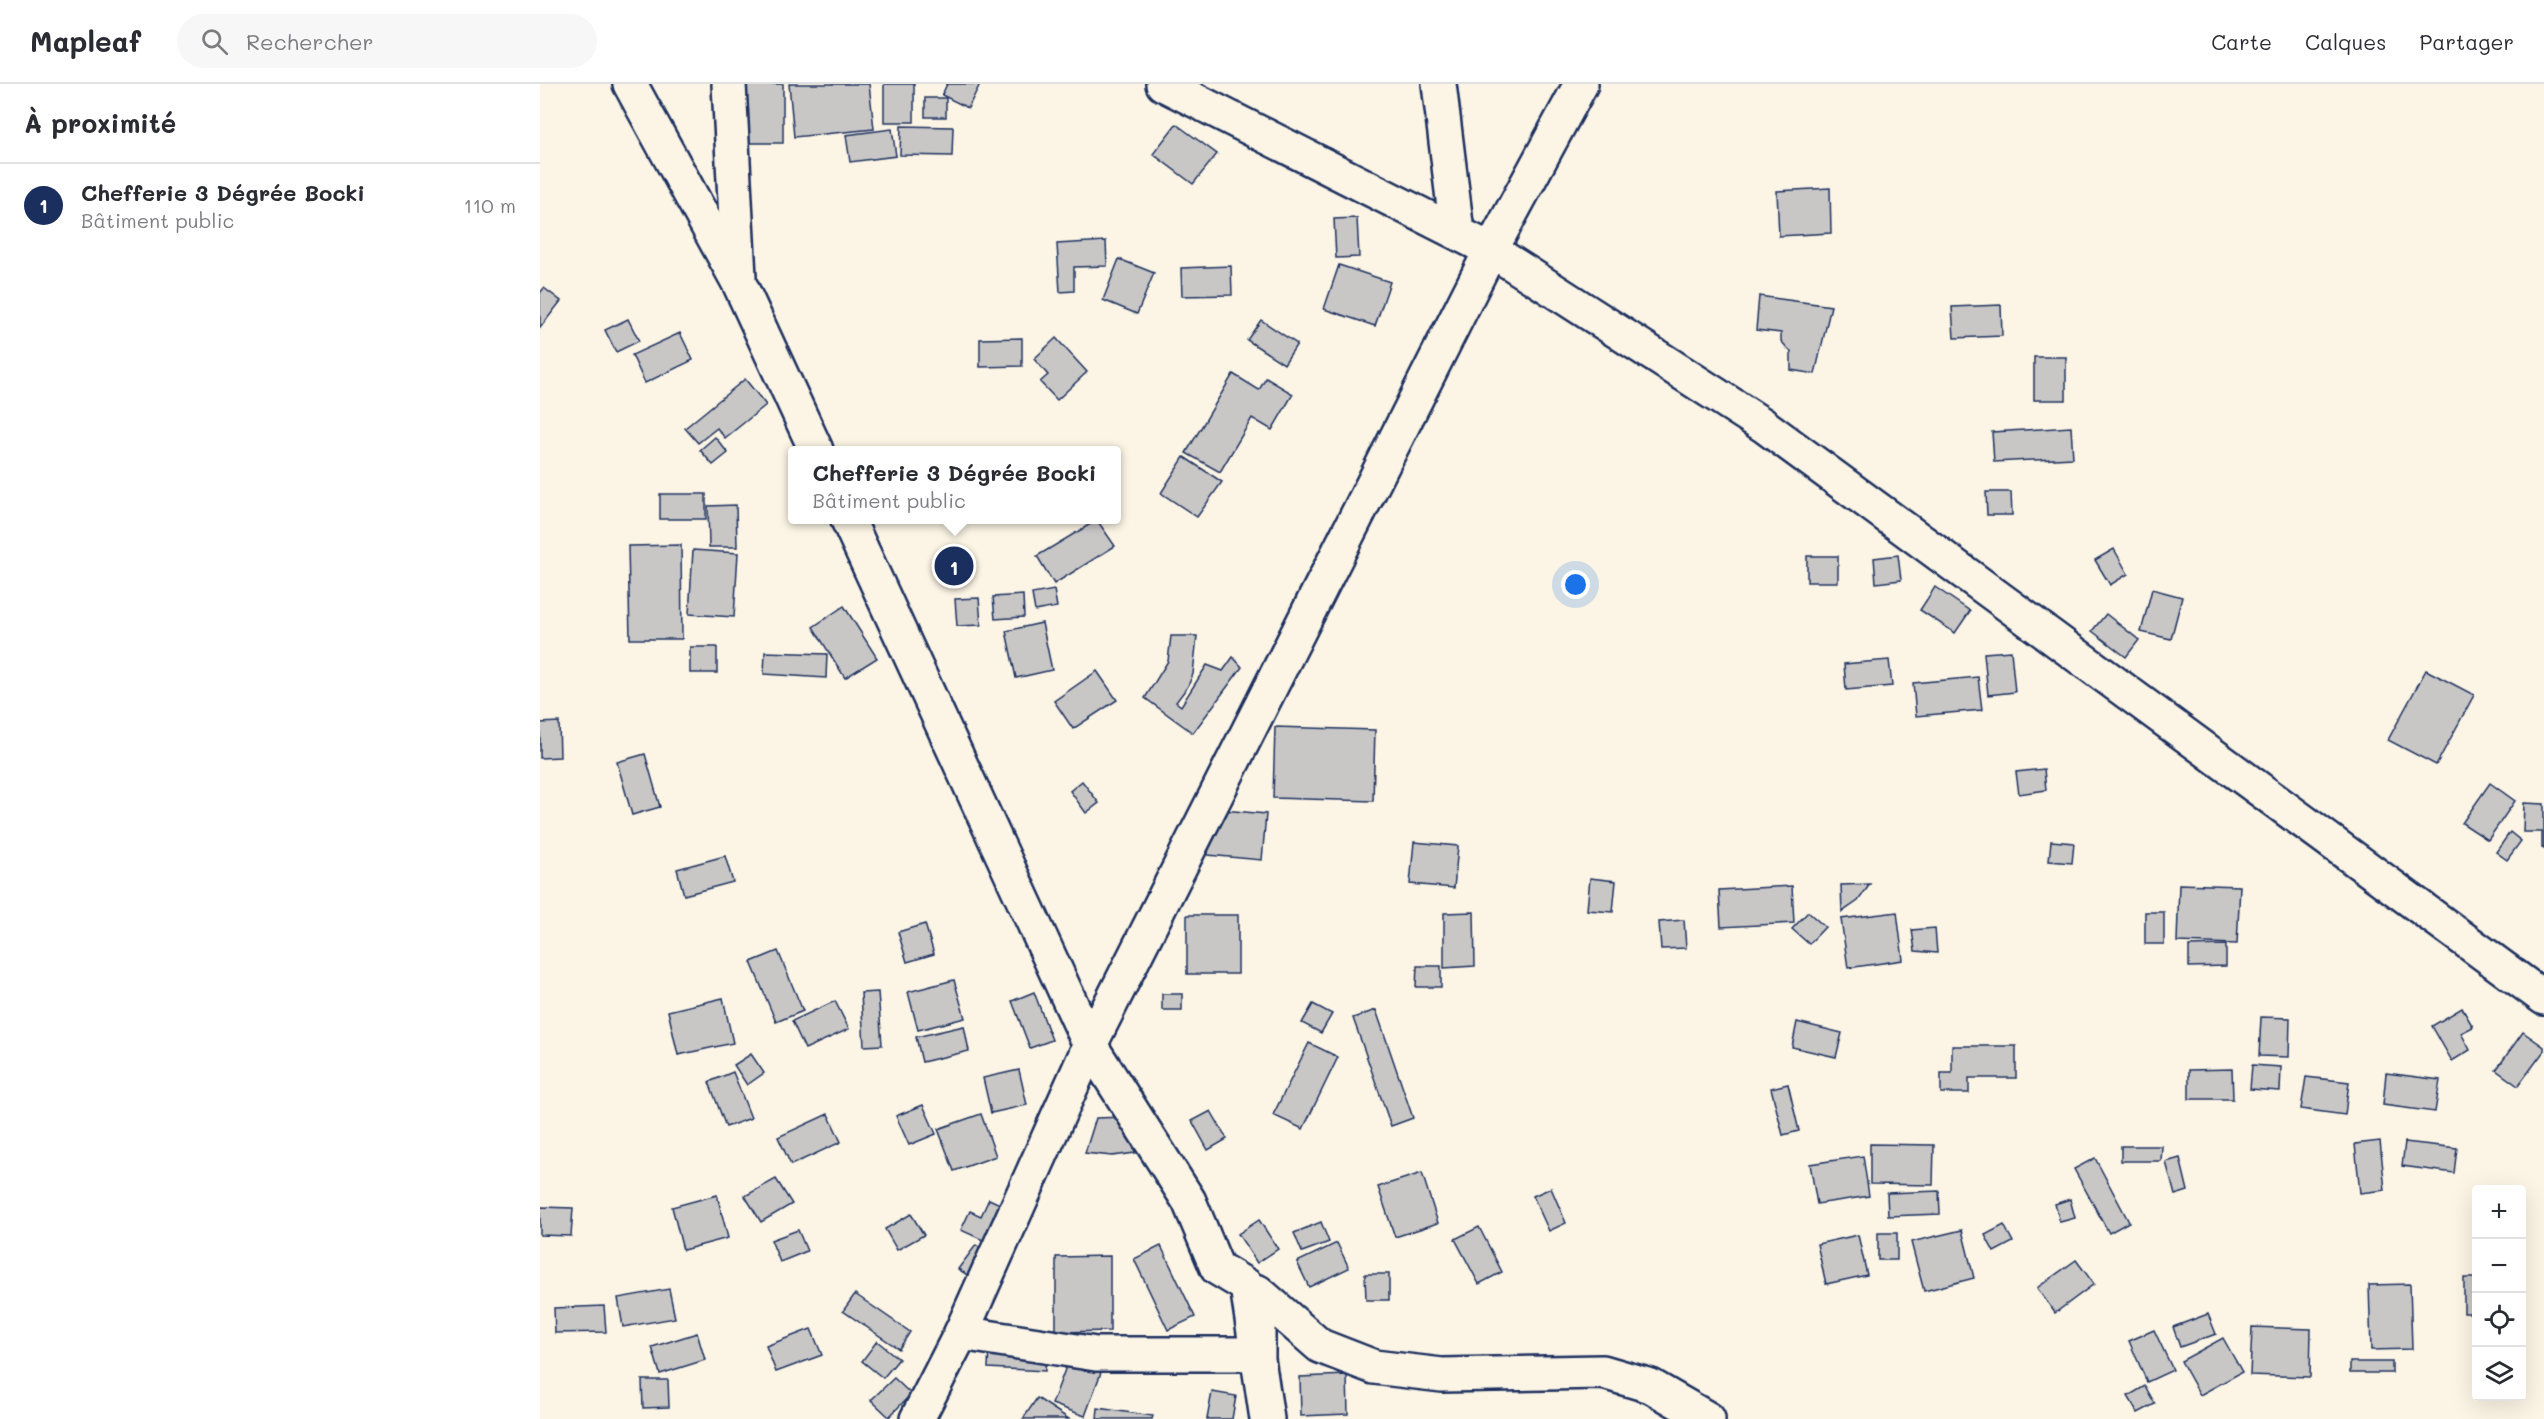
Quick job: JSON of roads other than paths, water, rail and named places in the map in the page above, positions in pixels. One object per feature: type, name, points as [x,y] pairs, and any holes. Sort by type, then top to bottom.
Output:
[{"type":"street","points":[[630,84],[740,285],[814,446]]},
{"type":"street","points":[[729,84],[740,285]]},
{"type":"street","points":[[1163,84],[1491,250],[1763,425],[2544,998]]},
{"type":"street","points":[[1439,84],[1457,232]]},
{"type":"street","points":[[917,1419],[962,1333],[1090,1045],[1491,250],[1581,84]]},
{"type":"street","points":[[850,524],[1090,1045],[1189,1201],[1217,1268],[1247,1286],[1267,1419]]},
{"type":"street","points":[[1258,1354],[1258,1292],[1320,1346],[1374,1367],[1442,1375],[1603,1372],[1651,1386],[1708,1419]]},
{"type":"street","points":[[962,1333],[1096,1354],[1258,1354]]},
{"type":"place","name":"Chefferie 3 Dégrée Bocki","points":[[954,566]]}]
